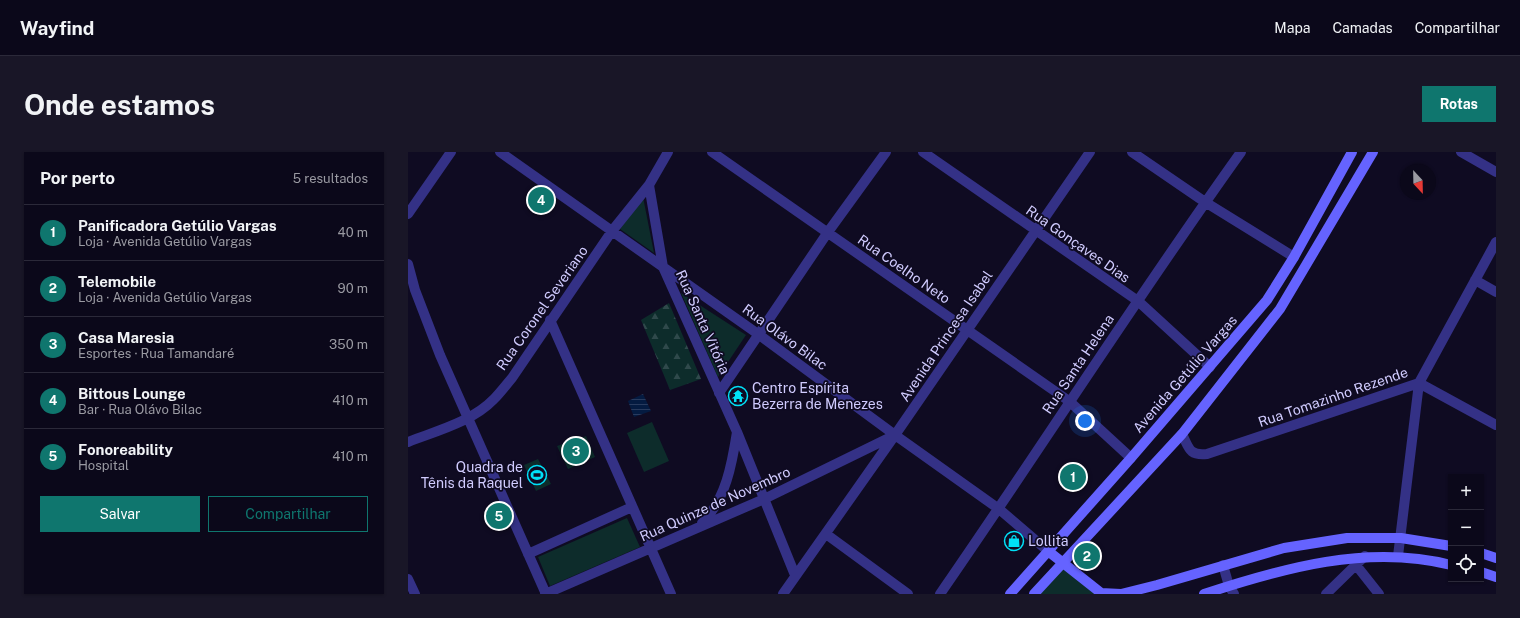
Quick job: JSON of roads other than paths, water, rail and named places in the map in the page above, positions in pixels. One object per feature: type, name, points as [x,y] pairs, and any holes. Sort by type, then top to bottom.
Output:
[{"type":"main road","name":"Avenida Getúlio Vargas","points":[[1010,594],[1131,458],[1267,300],[1294,257],[1352,152]]},
{"type":"main road","points":[[1034,594],[1061,563],[1182,434],[1280,309],[1373,152]]},
{"type":"main road","points":[[1313,221],[1328,228]]},
{"type":"main road","points":[[1267,300],[1280,309]]},
{"type":"main road","points":[[1048,551],[1061,563],[1101,592],[1121,594],[1157,586],[1284,548],[1347,538],[1400,538],[1448,546]]},
{"type":"main road","points":[[1484,554],[1496,558]]},
{"type":"main road","points":[[1204,594],[1231,590],[1288,569],[1365,556],[1398,556],[1448,564]]},
{"type":"main road","points":[[1484,573],[1496,577]]},
{"type":"street","points":[[408,214],[452,152]]},
{"type":"street","name":"Rua Olávo Bilac","points":[[500,152],[758,334],[895,435],[999,509],[1048,551]]},
{"type":"street","name":"Rua Coronel Severiano","points":[[408,442],[467,418],[494,400],[512,378],[550,320],[612,231],[649,185],[668,152]]},
{"type":"street","name":"Rua Coelho Neto","points":[[712,152],[1069,401],[1131,458]]},
{"type":"street","points":[[719,393],[828,232],[886,152]]},
{"type":"street","name":"Rua Gonçaves Dias","points":[[923,152],[1138,301],[1210,367]]},
{"type":"street","name":"Avenida Princesa Isabel","points":[[783,594],[895,435],[1090,152]]},
{"type":"street","points":[[1132,152],[1205,202],[1294,257]]},
{"type":"street","name":"Rua Santa Helena","points":[[940,594],[999,509],[1069,401],[1205,202],[1241,152]]},
{"type":"street","points":[[1461,152],[1496,172]]},
{"type":"street","name":"Rua Santa Vitória","points":[[649,185],[663,267],[737,432],[795,575]]},
{"type":"street","points":[[1398,556],[1419,383],[1496,242]]},
{"type":"street","points":[[408,264],[415,290],[440,355],[546,594]]},
{"type":"street","points":[[1475,280],[1496,292]]},
{"type":"street","points":[[550,320],[649,548],[671,594]]},
{"type":"street","name":"Rua Tomazinho Rezende","points":[[1182,434],[1192,452],[1196,455],[1207,454],[1419,383],[1496,424]]},
{"type":"street","points":[[699,526],[710,515],[721,494],[730,470],[737,432]]},
{"type":"street","name":"Rua Quinze de Novembro","points":[[546,594],[699,526],[764,499],[895,435]]},
{"type":"street","points":[[528,554],[632,507]]},
{"type":"street","points":[[826,534],[908,594]]},
{"type":"street","points":[[1326,594],[1365,556]]},
{"type":"street","points":[[1223,565],[1231,590]]},
{"type":"street","points":[[1356,565],[1379,594]]},
{"type":"street","points":[[408,579],[415,594]]},
{"type":"water","points":[[643,394],[651,411],[634,417],[628,401]]},
{"type":"place","name":"Bittous Lounge","points":[[541,200]]},
{"type":"place","name":"Centro Espírita Bezerra de Menezes","points":[[738,396]]},
{"type":"place","name":"Casa Maresia","points":[[576,451]]},
{"type":"place","name":"Quadra de Tênis da Raquel","points":[[537,475]]},
{"type":"place","name":"Panificadora Getúlio Vargas","points":[[1073,477]]},
{"type":"place","name":"Fonoreability","points":[[499,516]]},
{"type":"place","name":"Lollita","points":[[1014,541]]},
{"type":"place","name":"Telemobile","points":[[1087,556]]}]
